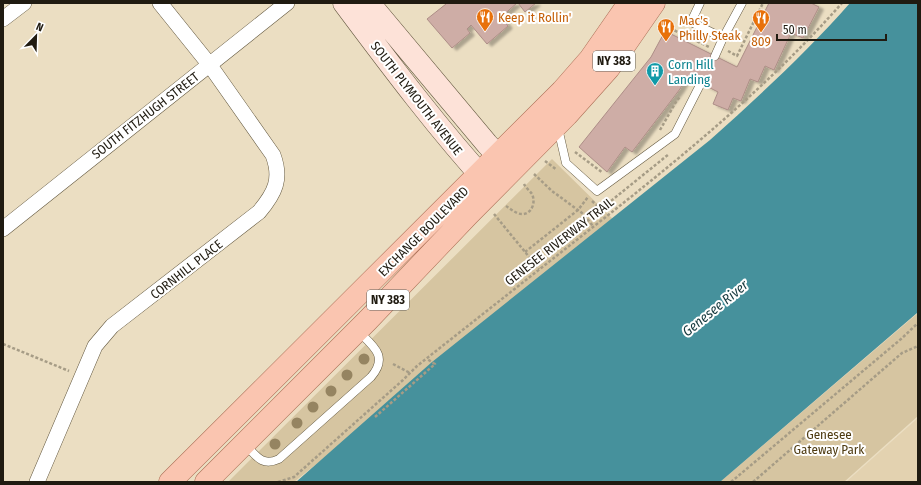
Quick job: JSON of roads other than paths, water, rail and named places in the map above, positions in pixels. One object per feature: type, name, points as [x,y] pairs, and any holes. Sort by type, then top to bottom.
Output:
[{"type":"main road","name":"SOUTH PLYMOUTH AVENUE","points":[[344,3],[421,104],[493,190]]},
{"type":"main road","name":"SOUTH PLYMOUTH AVENUE","points":[[370,3],[517,171]]},
{"type":"main road","name":"EXCHANGE BOULEVARD","points":[[517,171],[562,91],[582,69],[629,3]]},
{"type":"main road","name":"EXCHANGE BOULEVARD","points":[[170,482],[493,190],[559,136],[609,68],[657,13]]},
{"type":"main road","name":"EXCHANGE BOULEVARD","points":[[206,482],[358,330],[493,190]]},
{"type":"street","points":[[3,19],[24,3]]},
{"type":"street","name":"CORNHILL PLACE","points":[[37,482],[95,346],[109,329],[259,212],[266,204],[274,190],[278,175],[277,165],[273,155],[209,64],[160,3]]},
{"type":"street","name":"SOUTH FITZHUGH STREET","points":[[3,228],[287,3]]},
{"type":"lane","points":[[700,3],[691,22],[723,38]]},
{"type":"lane","points":[[716,54],[742,3]]},
{"type":"lane","points":[[559,136],[566,163],[597,191],[675,134],[701,83]]},
{"type":"lane","points":[[245,443],[262,461],[271,463],[279,459],[371,376],[377,370],[380,362],[378,354],[373,346],[358,330]]},
{"type":"water","name":"Genesee River","points":[[850,3],[918,3],[917,313],[720,482],[296,482],[432,362],[710,140],[799,57]]},
{"type":"place","name":"Keep it Rollin'","points":[[485,32]]},
{"type":"place","name":"809","points":[[761,33]]},
{"type":"place","name":"Mac's Philly Steak","points":[[666,42]]},
{"type":"place","name":"Corn Hill Landing","points":[[655,86]]},
{"type":"park label","name":"Genesee Gateway Park","points":[[829,442]]}]
